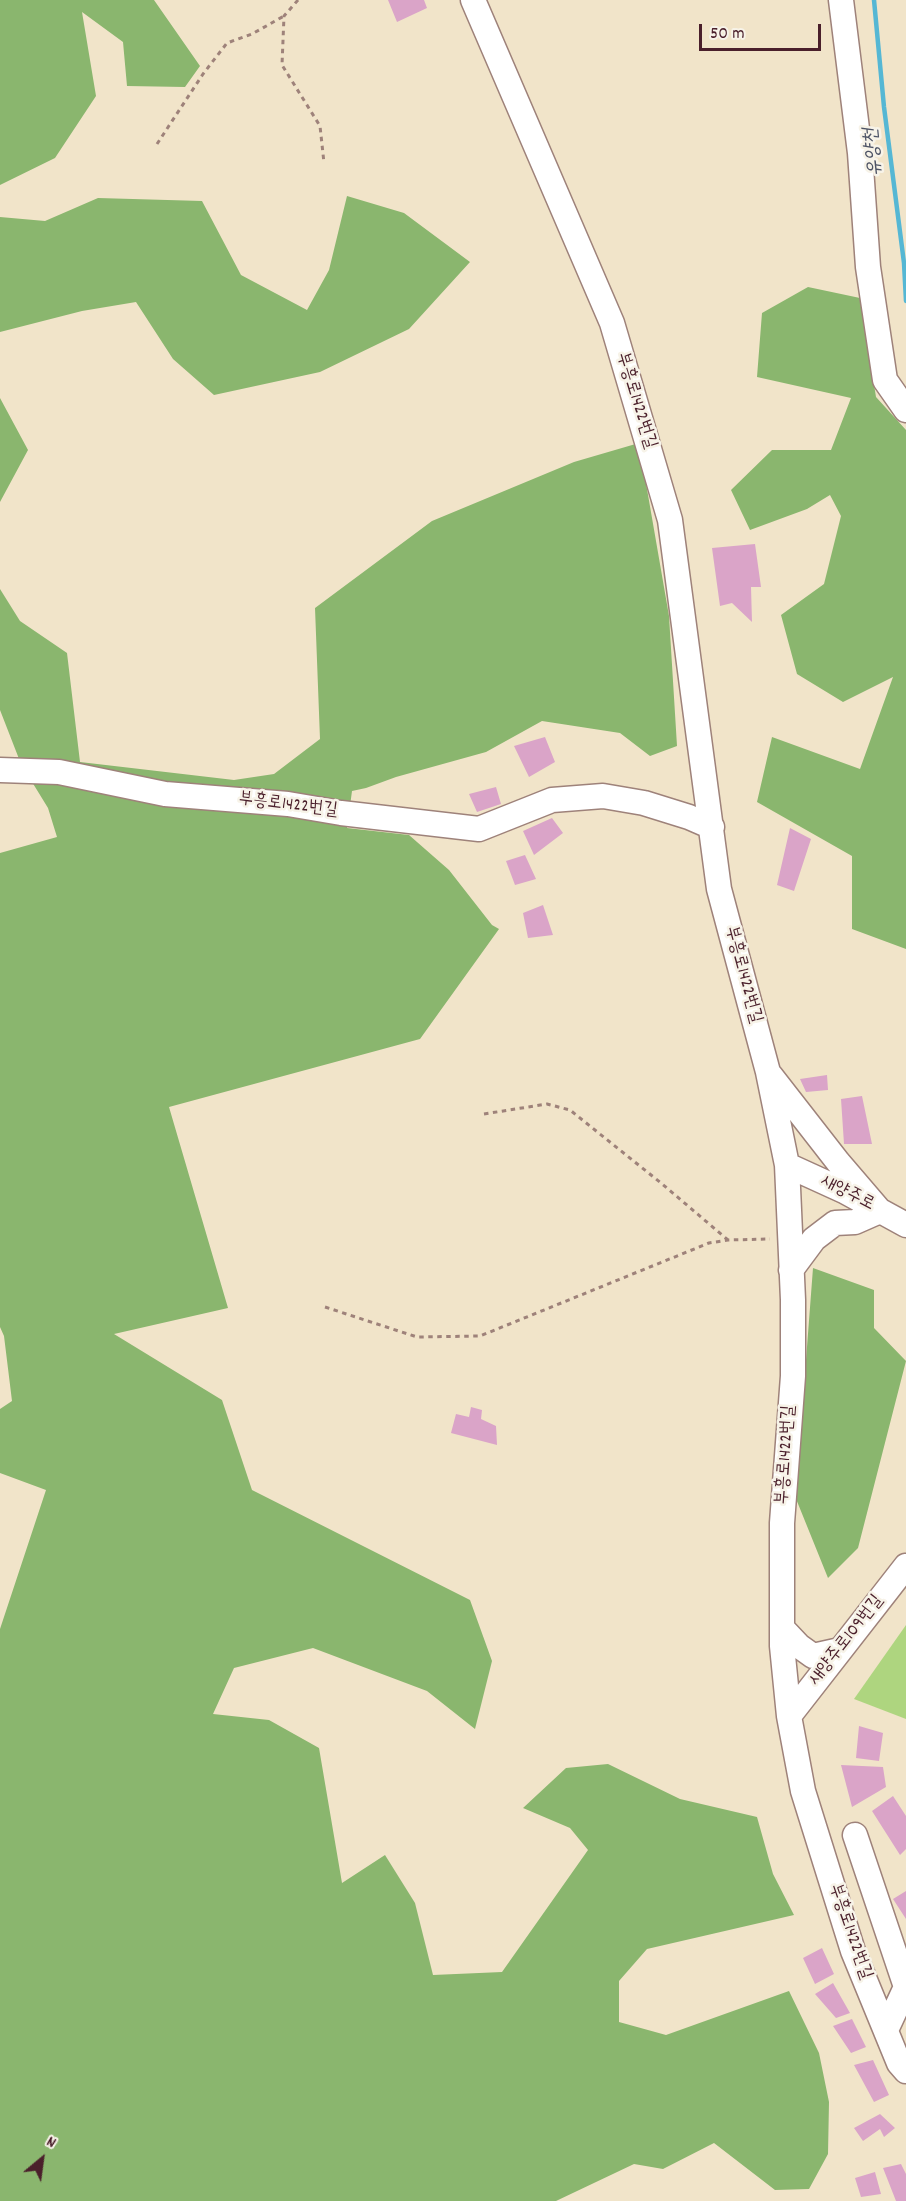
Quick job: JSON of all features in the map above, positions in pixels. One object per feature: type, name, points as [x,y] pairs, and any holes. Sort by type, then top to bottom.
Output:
[{"type":"street","name":"부흥로1422번길","points":[[473,0],[612,323],[670,520],[719,889],[768,1072],[787,1165],[792,1270],[793,1376],[782,1522],[782,1628],[789,1716],[803,1791],[853,1951],[899,2063],[906,2071]]},
{"type":"street","points":[[841,0],[860,153],[868,267],[885,380],[906,410]]},
{"type":"street","name":"부흥로1422번길","points":[[0,770],[59,772],[165,794],[288,804],[341,813],[479,829],[552,800],[603,796],[644,803],[712,827]]},
{"type":"street","points":[[768,1072],[838,1162],[880,1211],[855,1222],[835,1223],[814,1239],[792,1270]]},
{"type":"street","name":"새양주로","points":[[787,1165],[844,1191],[906,1225]]},
{"type":"street","name":"새양주로109번길","points":[[789,1716],[906,1566]]},
{"type":"street","points":[[782,1628],[799,1646],[813,1656],[840,1650]]},
{"type":"street","points":[[855,1835],[906,1987],[886,2030]]},
{"type":"path","points":[[157,144],[203,74],[227,43],[252,34],[285,16],[298,0]]},
{"type":"path","points":[[285,16],[282,65],[320,126],[324,163]]},
{"type":"path","points":[[484,1114],[547,1104],[570,1110],[728,1240]]},
{"type":"path","points":[[325,1307],[417,1337],[480,1336],[709,1243],[728,1240],[790,1239]]},
{"type":"green space","points":[[0,0],[154,0],[200,66],[185,87],[127,86],[123,42],[82,12],[96,96],[55,158],[0,185]]},
{"type":"green space","points":[[347,196],[404,213],[470,262],[409,329],[320,372],[214,395],[173,359],[136,302],[82,311],[0,332],[0,217],[45,221],[98,198],[202,201],[241,275],[307,310],[329,270]]},
{"type":"green space","points":[[808,287],[860,298],[876,397],[906,430],[906,949],[852,929],[852,856],[757,802],[772,737],[860,769],[893,677],[843,702],[797,674],[781,615],[824,584],[841,516],[830,495],[807,509],[750,530],[731,490],[772,450],[831,450],[851,398],[757,377],[762,313]]},
{"type":"green space","points":[[0,398],[28,450],[0,502]]},
{"type":"green space","points":[[639,443],[669,616],[677,746],[650,756],[620,733],[542,721],[486,752],[352,791],[347,828],[409,835],[449,870],[492,925],[499,929],[420,1039],[169,1107],[228,1308],[114,1334],[222,1400],[252,1490],[470,1600],[492,1661],[475,1729],[427,1691],[313,1648],[234,1668],[213,1714],[269,1720],[319,1748],[342,1883],[385,1855],[415,1903],[433,1975],[502,1972],[588,1850],[570,1828],[523,1808],[566,1768],[608,1764],[680,1799],[757,1817],[773,1874],[794,1915],[647,1949],[619,1981],[619,2022],[666,2035],[789,1991],[819,2053],[829,2102],[828,2154],[809,2189],[775,2190],[714,2143],[663,2169],[634,2164],[556,2201],[0,2201],[0,1629],[46,1490],[0,1473],[0,1409],[12,1401],[4,1336],[0,1327],[0,853],[57,837],[48,808],[21,764],[0,710],[0,589],[20,621],[67,653],[80,762],[234,780],[274,774],[320,739],[315,608],[432,521],[574,462]]},
{"type":"green space","points":[[813,1268],[874,1290],[874,1328],[906,1361],[858,1548],[828,1578],[788,1479],[806,1360]]},
{"type":"green space","points":[[906,1625],[906,1719],[854,1699]]},
{"type":"building","points":[[388,0],[424,0],[427,8],[397,22]]},
{"type":"building","points":[[755,544],[761,587],[751,587],[752,622],[732,603],[720,606],[712,548]]},
{"type":"building","points":[[545,737],[555,762],[529,777],[514,746]]},
{"type":"building","points":[[496,787],[501,804],[477,812],[469,794]]},
{"type":"building","points":[[552,818],[563,833],[534,855],[523,831]]},
{"type":"building","points":[[790,828],[811,839],[794,891],[777,885]]},
{"type":"building","points":[[525,855],[536,879],[515,885],[506,861]]},
{"type":"building","points":[[543,905],[553,935],[528,938],[523,913]]},
{"type":"building","points":[[827,1075],[828,1090],[806,1092],[800,1079]]},
{"type":"building","points":[[862,1096],[872,1144],[844,1144],[841,1099]]},
{"type":"building","points":[[471,1407],[482,1410],[481,1419],[496,1426],[497,1445],[451,1433],[456,1414],[469,1417]]},
{"type":"building","points":[[859,1726],[883,1733],[879,1761],[856,1758]]},
{"type":"building","points":[[841,1765],[883,1767],[886,1787],[852,1807]]},
{"type":"building","points":[[893,1796],[906,1816],[906,1849],[900,1855],[872,1811]]},
{"type":"building","points":[[906,1891],[906,1919],[893,1899]]},
{"type":"building","points":[[822,1948],[834,1974],[815,1984],[803,1958]]},
{"type":"building","points":[[833,1983],[850,2013],[836,2018],[815,1994]]},
{"type":"building","points":[[852,2019],[866,2047],[851,2053],[833,2026]]},
{"type":"building","points":[[873,2060],[889,2095],[874,2102],[854,2065]]},
{"type":"building","points":[[880,2114],[895,2128],[884,2137],[880,2129],[863,2141],[854,2128]]},
{"type":"building","points":[[901,2164],[906,2174],[906,2201],[896,2201],[883,2168]]},
{"type":"building","points":[[875,2172],[881,2194],[861,2197],[855,2178]]},
{"type":"waterway","name":"유양천","points":[[874,0],[884,107],[904,263],[906,301]]}]
